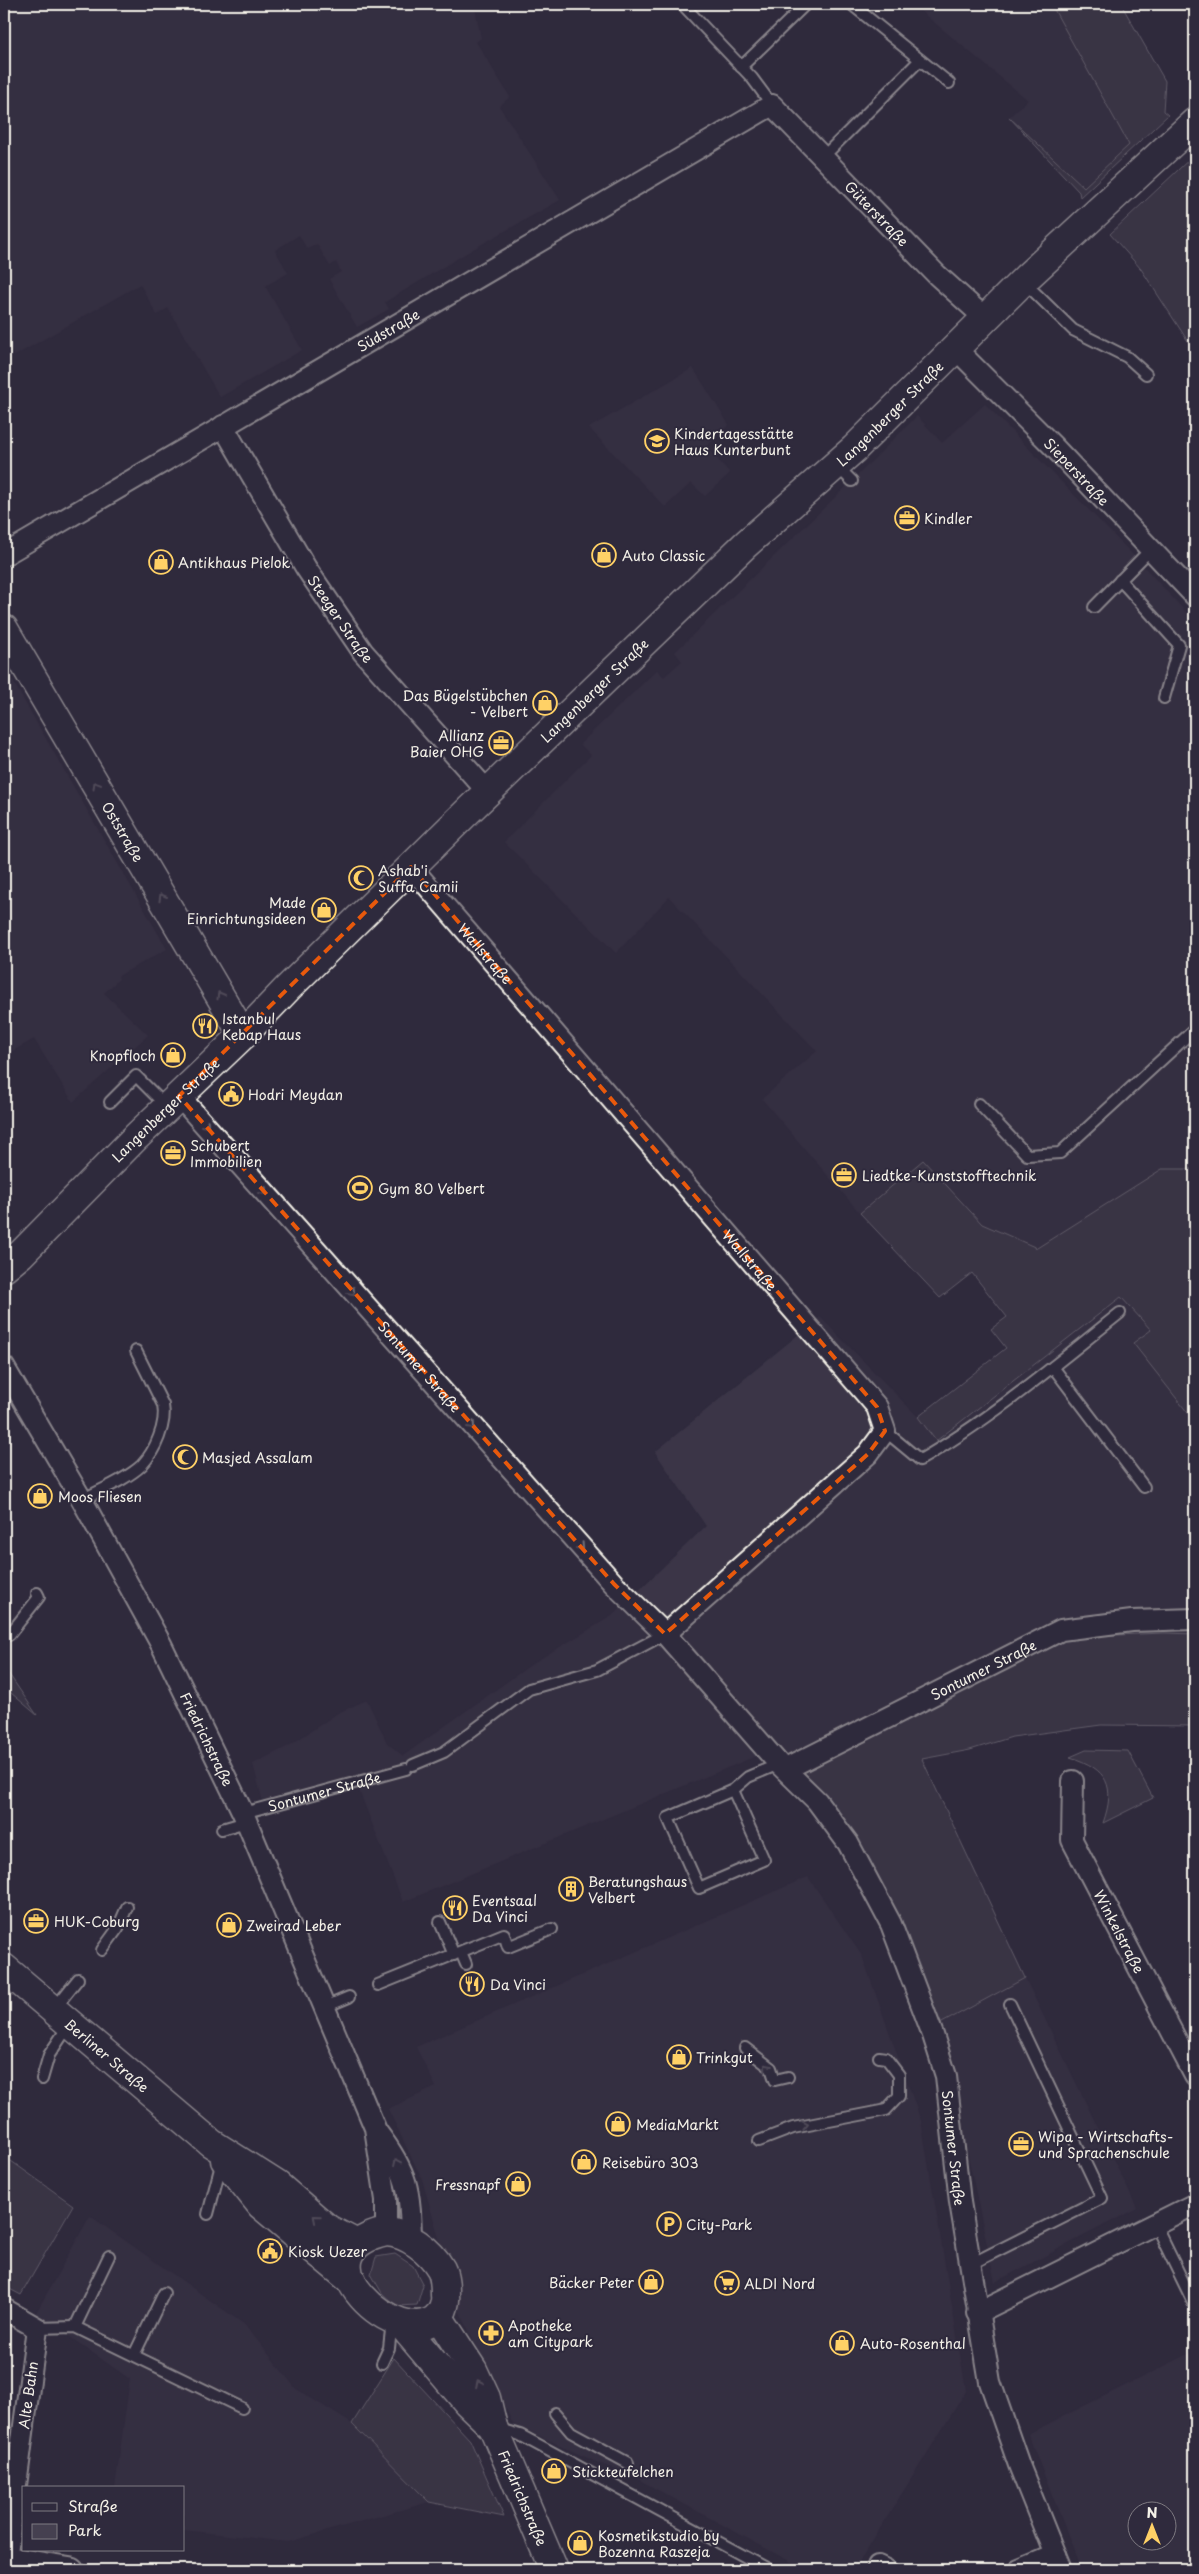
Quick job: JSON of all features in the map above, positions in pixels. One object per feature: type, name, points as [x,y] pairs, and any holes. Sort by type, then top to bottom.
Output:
[{"type":"main road","name":"Langenberger Straße","points":[[4,1268],[21,1254],[411,867],[746,544],[844,473],[956,349],[1023,281],[1190,127]]},
{"type":"main road","name":"Oststraße","points":[[4,628],[243,1035]]},
{"type":"main road","name":"Berliner Straße","points":[[4,1968],[217,2150],[277,2185],[328,2229],[357,2244]]},
{"type":"main road","name":"Berliner Straße","points":[[217,2150],[261,2205],[352,2281]]},
{"type":"main road","points":[[372,2235],[399,2235],[442,2270],[446,2301],[438,2316],[421,2324],[396,2322],[373,2309],[352,2281],[347,2264],[349,2252],[357,2244],[372,2235]]},
{"type":"main road","name":"Friedrichstraße","points":[[438,2316],[473,2370],[486,2398],[493,2427],[554,2570]]},
{"type":"main road","name":"Friedrichstraße","points":[[396,2322],[467,2402],[493,2427]]},
{"type":"street","name":"Güterstraße","points":[[772,105],[937,275],[986,319]]},
{"type":"street","name":"Südstraße","points":[[4,555],[772,105]]},
{"type":"street","name":"Sieperstraße","points":[[956,349],[1053,446],[1195,596]]},
{"type":"street","name":"Steeger Straße","points":[[223,426],[306,568],[363,652],[488,792]]},
{"type":"street","name":"Wallstraße","points":[[411,867],[877,1407],[885,1431]]},
{"type":"street","name":"Sontumer Straße","points":[[173,1102],[614,1584],[665,1634],[782,1766],[817,1801],[848,1843],[891,1924],[933,2035],[946,2076],[976,2313],[995,2398],[1058,2563],[1019,2570]]},
{"type":"street","name":"Friedrichstraße","points":[[4,1367],[82,1500],[161,1644],[245,1818],[374,2128],[393,2153],[408,2185],[399,2235]]},
{"type":"street","points":[[665,1634],[868,1454],[885,1431]]},
{"type":"street","name":"Sontumer Straße","points":[[782,1766],[1062,1630],[1132,1620],[1195,1619]]},
{"type":"street","name":"Winkelstraße","points":[[1073,1781],[1072,1840],[1195,2076]]},
{"type":"street","points":[[976,2313],[1195,2204]]},
{"type":"street","points":[[4,2309],[37,2328]]},
{"type":"street","name":"Alte Bahn","points":[[5,2559],[37,2328]]},
{"type":"street","points":[[5,2559],[72,2570]]},
{"type":"lane","points":[[682,4],[742,67],[772,105]]},
{"type":"lane","points":[[742,67],[806,4]]},
{"type":"lane","points":[[851,4],[949,83]]},
{"type":"lane","points":[[822,158],[920,60]]},
{"type":"lane","points":[[1023,281],[1073,330],[1127,357],[1146,374]]},
{"type":"lane","points":[[1094,607],[1151,549]]},
{"type":"lane","points":[[1120,580],[1179,645],[1164,698]]},
{"type":"lane","points":[[979,1104],[1027,1155],[1060,1153],[1195,1029]]},
{"type":"lane","points":[[110,1102],[136,1076],[173,1102]]},
{"type":"lane","points":[[885,1431],[920,1460],[947,1445],[1053,1367],[1120,1313]]},
{"type":"lane","points":[[82,1500],[142,1464],[155,1444],[162,1426],[165,1414],[163,1405],[136,1351]]},
{"type":"lane","points":[[1053,1367],[1144,1486]]},
{"type":"lane","points":[[9,1635],[39,1597],[37,1593]]},
{"type":"lane","name":"Sontumer Straße","points":[[222,1829],[245,1818],[409,1767],[444,1752],[529,1689],[597,1670],[665,1634]]},
{"type":"lane","points":[[733,1790],[764,1860],[700,1888],[668,1818],[733,1790],[748,1776],[782,1766]]},
{"type":"lane","points":[[102,1950],[118,1928],[127,1907]]},
{"type":"lane","points":[[440,1922],[457,1953],[466,1964]]},
{"type":"lane","points":[[378,1985],[504,1934],[508,1947],[552,1929]]},
{"type":"lane","points":[[42,2079],[62,2017],[78,1980]]},
{"type":"lane","points":[[325,2007],[349,1997]]},
{"type":"lane","points":[[969,2265],[1102,2198],[1010,2004]]},
{"type":"lane","points":[[745,2048],[771,2068],[775,2080],[788,2077]]},
{"type":"lane","points":[[759,2141],[793,2128],[886,2110],[899,2096],[899,2075],[886,2058],[879,2057]]},
{"type":"lane","points":[[208,2214],[217,2150]]},
{"type":"lane","points":[[1155,2224],[1195,2306]]},
{"type":"lane","points":[[75,2327],[109,2256]]},
{"type":"lane","points":[[134,2355],[164,2293]]},
{"type":"lane","points":[[382,2363],[389,2348],[396,2322]]},
{"type":"lane","points":[[37,2328],[75,2327],[242,2408]]},
{"type":"lane","points":[[555,2413],[571,2432],[628,2463]]},
{"type":"lane","points":[[493,2427],[520,2435],[753,2566],[770,2570]]},
{"type":"highlighted area","points":[[411,867],[877,1407],[885,1431],[868,1454],[665,1634],[614,1584],[179,1096]]},
{"type":"shaded area","points":[[4,4],[474,4],[481,38],[476,42],[510,97],[499,106],[560,200],[385,302],[389,309],[357,327],[329,279],[341,272],[336,262],[330,266],[317,244],[307,249],[299,235],[275,250],[288,273],[265,286],[302,350],[220,397],[168,308],[157,315],[140,284],[14,356],[4,338]]},
{"type":"shaded area","points":[[912,4],[1051,4],[1129,145],[1084,187],[1009,117],[1028,100]]},
{"type":"shaded area","name":"Kindertagesstätte Haus Kunterbunt","points":[[693,368],[729,425],[706,447],[730,473],[705,496],[691,483],[665,507],[589,428]]},
{"type":"shaded area","points":[[985,404],[1133,555],[1195,622],[1195,1169],[1162,1169],[1037,1248],[982,1224],[923,1160],[860,1213],[762,1099],[817,1051],[669,897],[616,953],[504,842],[591,755],[580,744],[657,670],[664,677],[682,661],[675,652],[917,416],[942,443]]},
{"type":"shaded area","points":[[4,666],[167,949],[118,976],[119,979],[104,993],[148,1035],[73,1102],[34,1039],[4,1056]]},
{"type":"shaded area","points":[[1121,1297],[1151,1330],[1134,1343],[1195,1422],[1195,1634],[1164,1633],[802,1771],[780,1746],[403,1902],[359,1790],[266,1813],[253,1764],[289,1746],[338,1713],[367,1700],[387,1743],[403,1756],[535,1662],[612,1616],[706,1526],[655,1452],[820,1317],[918,1417],[937,1441]]},
{"type":"shaded area","name":"City-Park","points":[[808,1877],[862,1956],[921,2121],[966,2391],[854,2570],[806,2570],[623,2471],[601,2464],[513,2424],[461,2314],[422,2179],[388,2109],[436,2087],[416,2047]]},
{"type":"shaded area","points":[[1025,1978],[1137,2208],[995,2282],[940,2024]]},
{"type":"shaded area","points":[[90,2216],[245,2325],[296,2389],[352,2424],[429,2502],[288,2542],[185,2530],[185,2486],[115,2486],[130,2379],[36,2313]]},
{"type":"shaded area","points":[[1195,2351],[1195,2570],[1082,2570],[1028,2434]]},
{"type":"green space","points":[[1051,4],[1121,4],[1165,81],[1163,111],[1168,115],[1080,197],[1079,192],[1009,117],[1084,187],[1129,145]]},
{"type":"green space","points":[[1195,154],[1195,352],[1141,269],[1110,234]]},
{"type":"green space","points":[[923,1160],[982,1224],[1037,1248],[1162,1169],[1195,1169],[1195,1422],[1133,1343],[1151,1330],[1121,1297],[936,1441],[918,1417],[1006,1348],[991,1329],[1007,1317],[972,1273],[940,1298],[860,1213]]},
{"type":"green space","points":[[1164,1633],[1195,1634],[1195,1726],[1101,1725],[1012,1737],[970,1750],[922,1759],[1025,1978],[940,2024],[900,1921],[858,1840],[802,1771],[1069,1637]]},
{"type":"green space","points":[[4,1667],[37,1715],[4,1687]]},
{"type":"green space","points":[[1086,1750],[1128,1751],[1153,1798],[1103,1823],[1109,1799],[1106,1781],[1101,1773],[1093,1767],[1070,1757]]},
{"type":"green space","points":[[4,2156],[73,2205],[21,2295],[4,2286]]},
{"type":"green space","points":[[395,2254],[413,2266],[423,2285],[417,2305],[396,2306],[382,2293],[371,2274],[376,2257]]},
{"type":"green space","points":[[394,2358],[470,2440],[504,2517],[429,2502],[352,2424]]},
{"type":"place","name":"Kindertagesstätte Haus Kunterbunt","points":[[657,441]]},
{"type":"place","name":"Kindler","points":[[907,518]]},
{"type":"place","name":"Auto Classic","points":[[604,555]]},
{"type":"place","name":"Antikhaus Pielok","points":[[161,562]]},
{"type":"place","name":"Das Bügelstübchen - Velbert","points":[[545,703]]},
{"type":"place","name":"Allianz Baier OHG","points":[[501,743]]},
{"type":"place","name":"Ashab'i Suffa Camii","points":[[361,878]]},
{"type":"place","name":"Made Einrichtungsideen","points":[[324,910]]},
{"type":"place","name":"Istanbul Kebap Haus","points":[[205,1026]]},
{"type":"place","name":"Knopfloch","points":[[173,1055]]},
{"type":"place","name":"Hodri Meydan","points":[[231,1094]]},
{"type":"place","name":"Schubert Immobilien","points":[[173,1153]]},
{"type":"place","name":"Liedtke-Kunststofftechnik","points":[[844,1175]]},
{"type":"place","name":"Gym 80 Velbert","points":[[360,1188]]},
{"type":"place","name":"Masjed Assalam","points":[[185,1457]]},
{"type":"place","name":"Moos Fliesen","points":[[40,1496]]},
{"type":"place","name":"Beratungshaus Velbert","points":[[571,1889]]},
{"type":"place","name":"Eventsaal Da Vinci","points":[[455,1908]]},
{"type":"place","name":"HUK-Coburg","points":[[36,1921]]},
{"type":"place","name":"Zweirad Leber","points":[[229,1925]]},
{"type":"place","name":"Da Vinci","points":[[472,1984]]},
{"type":"place","name":"Trinkgut","points":[[679,2057]]},
{"type":"place","name":"MediaMarkt","points":[[618,2124]]},
{"type":"place","name":"Wipa - Wirtschafts- und Sprachenschule","points":[[1021,2144]]},
{"type":"place","name":"Reisebüro 303","points":[[584,2162]]},
{"type":"place","name":"Fressnapf","points":[[518,2184]]},
{"type":"place","name":"City-Park","points":[[669,2224]]},
{"type":"place","name":"Kiosk Uezer","points":[[270,2251]]},
{"type":"place","name":"Bäcker Peter","points":[[651,2282]]},
{"type":"place","name":"ALDI Nord","points":[[727,2283]]},
{"type":"place","name":"Apotheke am Citypark","points":[[491,2333]]},
{"type":"place","name":"Auto-Rosenthal","points":[[842,2343]]},
{"type":"place","name":"Stickteufelchen","points":[[554,2471]]},
{"type":"place","name":"Kosmetikstudio by Bozenna Raszeja","points":[[580,2543]]}]
